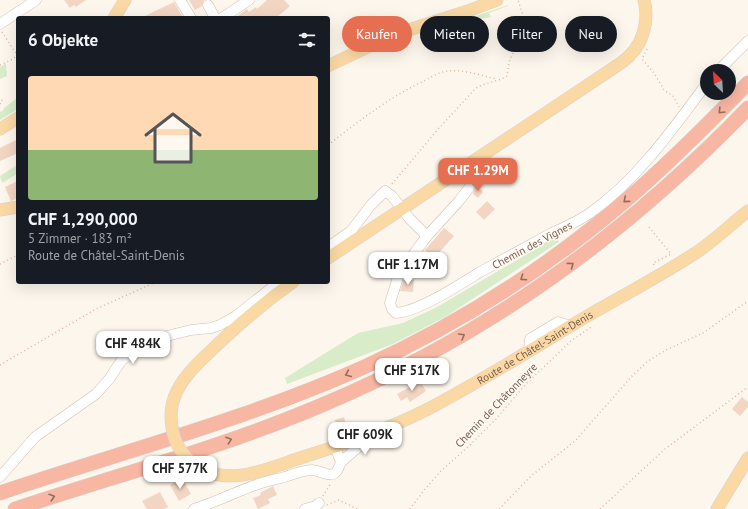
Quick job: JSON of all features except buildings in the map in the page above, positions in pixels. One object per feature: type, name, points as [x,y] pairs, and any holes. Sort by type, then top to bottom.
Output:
[{"type":"highway","points":[[0,493],[207,428],[280,402],[363,367],[438,329],[492,298],[527,275],[594,226],[661,169],[701,131],[748,82]]},
{"type":"highway","points":[[15,509],[269,426],[367,386],[447,345],[532,292],[602,241],[663,190],[748,108]]},
{"type":"main road","points":[[115,16],[125,0]]},
{"type":"main road","points":[[330,65],[393,35],[497,0]]},
{"type":"main road","points":[[330,257],[598,79],[631,55],[639,43],[644,30],[646,17],[644,0]]},
{"type":"main road","points":[[1,128],[16,119]]},
{"type":"main road","points":[[0,210],[16,207]]},
{"type":"main road","name":"Route de Châtel-Saint-Denis","points":[[290,284],[241,322],[204,356],[181,385],[174,399],[171,414],[172,427],[178,447],[186,458],[196,466],[215,475],[238,476],[269,468],[335,447],[425,410],[695,253],[748,211]]},
{"type":"main road","points":[[718,509],[748,458]]},
{"type":"street","points":[[0,24],[36,0]]},
{"type":"street","points":[[180,0],[189,16]]},
{"type":"street","points":[[225,16],[249,0]]},
{"type":"street","points":[[208,5],[214,16]]},
{"type":"street","points":[[725,64],[748,41]]},
{"type":"street","name":"Chemin des Vignes","points":[[469,188],[427,236],[399,274],[390,303],[396,314],[403,313],[420,306],[505,258],[589,214],[629,180],[652,155],[700,91]]},
{"type":"street","points":[[330,246],[351,231],[371,205],[385,192],[392,196],[409,218],[427,236]]},
{"type":"street","points":[[0,477],[35,437],[96,394],[110,378],[121,361],[136,349],[167,336],[220,325],[236,316],[276,284]]},
{"type":"street","points":[[194,509],[258,484],[304,471],[313,470],[332,475],[338,471],[342,462],[363,443],[363,436]]},
{"type":"street","points":[[335,447],[342,462]]},
{"type":"street","points":[[305,509],[316,506],[319,503]]},
{"type":"path","points":[[385,192],[439,128],[476,88],[482,84],[499,80],[507,76],[510,62],[526,25],[518,0]]},
{"type":"path","points":[[0,28],[16,53]]},
{"type":"path","points":[[646,48],[648,49],[642,59],[654,73],[664,90],[673,96],[684,113]]},
{"type":"path","points":[[0,65],[16,57]]},
{"type":"path","points":[[330,143],[408,88],[438,74],[456,70],[499,80]]},
{"type":"path","points":[[0,104],[2,102],[2,97]]},
{"type":"path","points":[[648,227],[671,254],[653,263],[659,274]]},
{"type":"path","points":[[0,264],[16,256]]},
{"type":"path","points":[[0,366],[96,309],[152,284]]},
{"type":"path","points":[[499,509],[531,476],[575,441],[632,376],[648,361],[666,350],[703,333],[748,301]]},
{"type":"path","name":"Chemin de Châtonneyre","points":[[410,509],[441,471],[496,419],[526,384],[571,341],[591,327],[592,323],[589,315]]},
{"type":"path","points":[[600,509],[658,456],[748,387]]},
{"type":"path","points":[[331,484],[319,503],[326,505],[339,500],[357,509]]},
{"type":"green space","points":[[508,5],[489,13],[491,17],[476,16]]},
{"type":"green space","points":[[6,63],[7,76],[0,79],[0,67]]},
{"type":"green space","points":[[16,99],[16,110],[0,120],[0,112],[4,110],[3,109]]},
{"type":"green space","points":[[16,166],[16,174],[2,183],[0,176]]},
{"type":"green space","points":[[556,237],[559,242],[445,317],[393,344],[287,384],[285,378],[358,333],[403,323],[437,307]]}]
